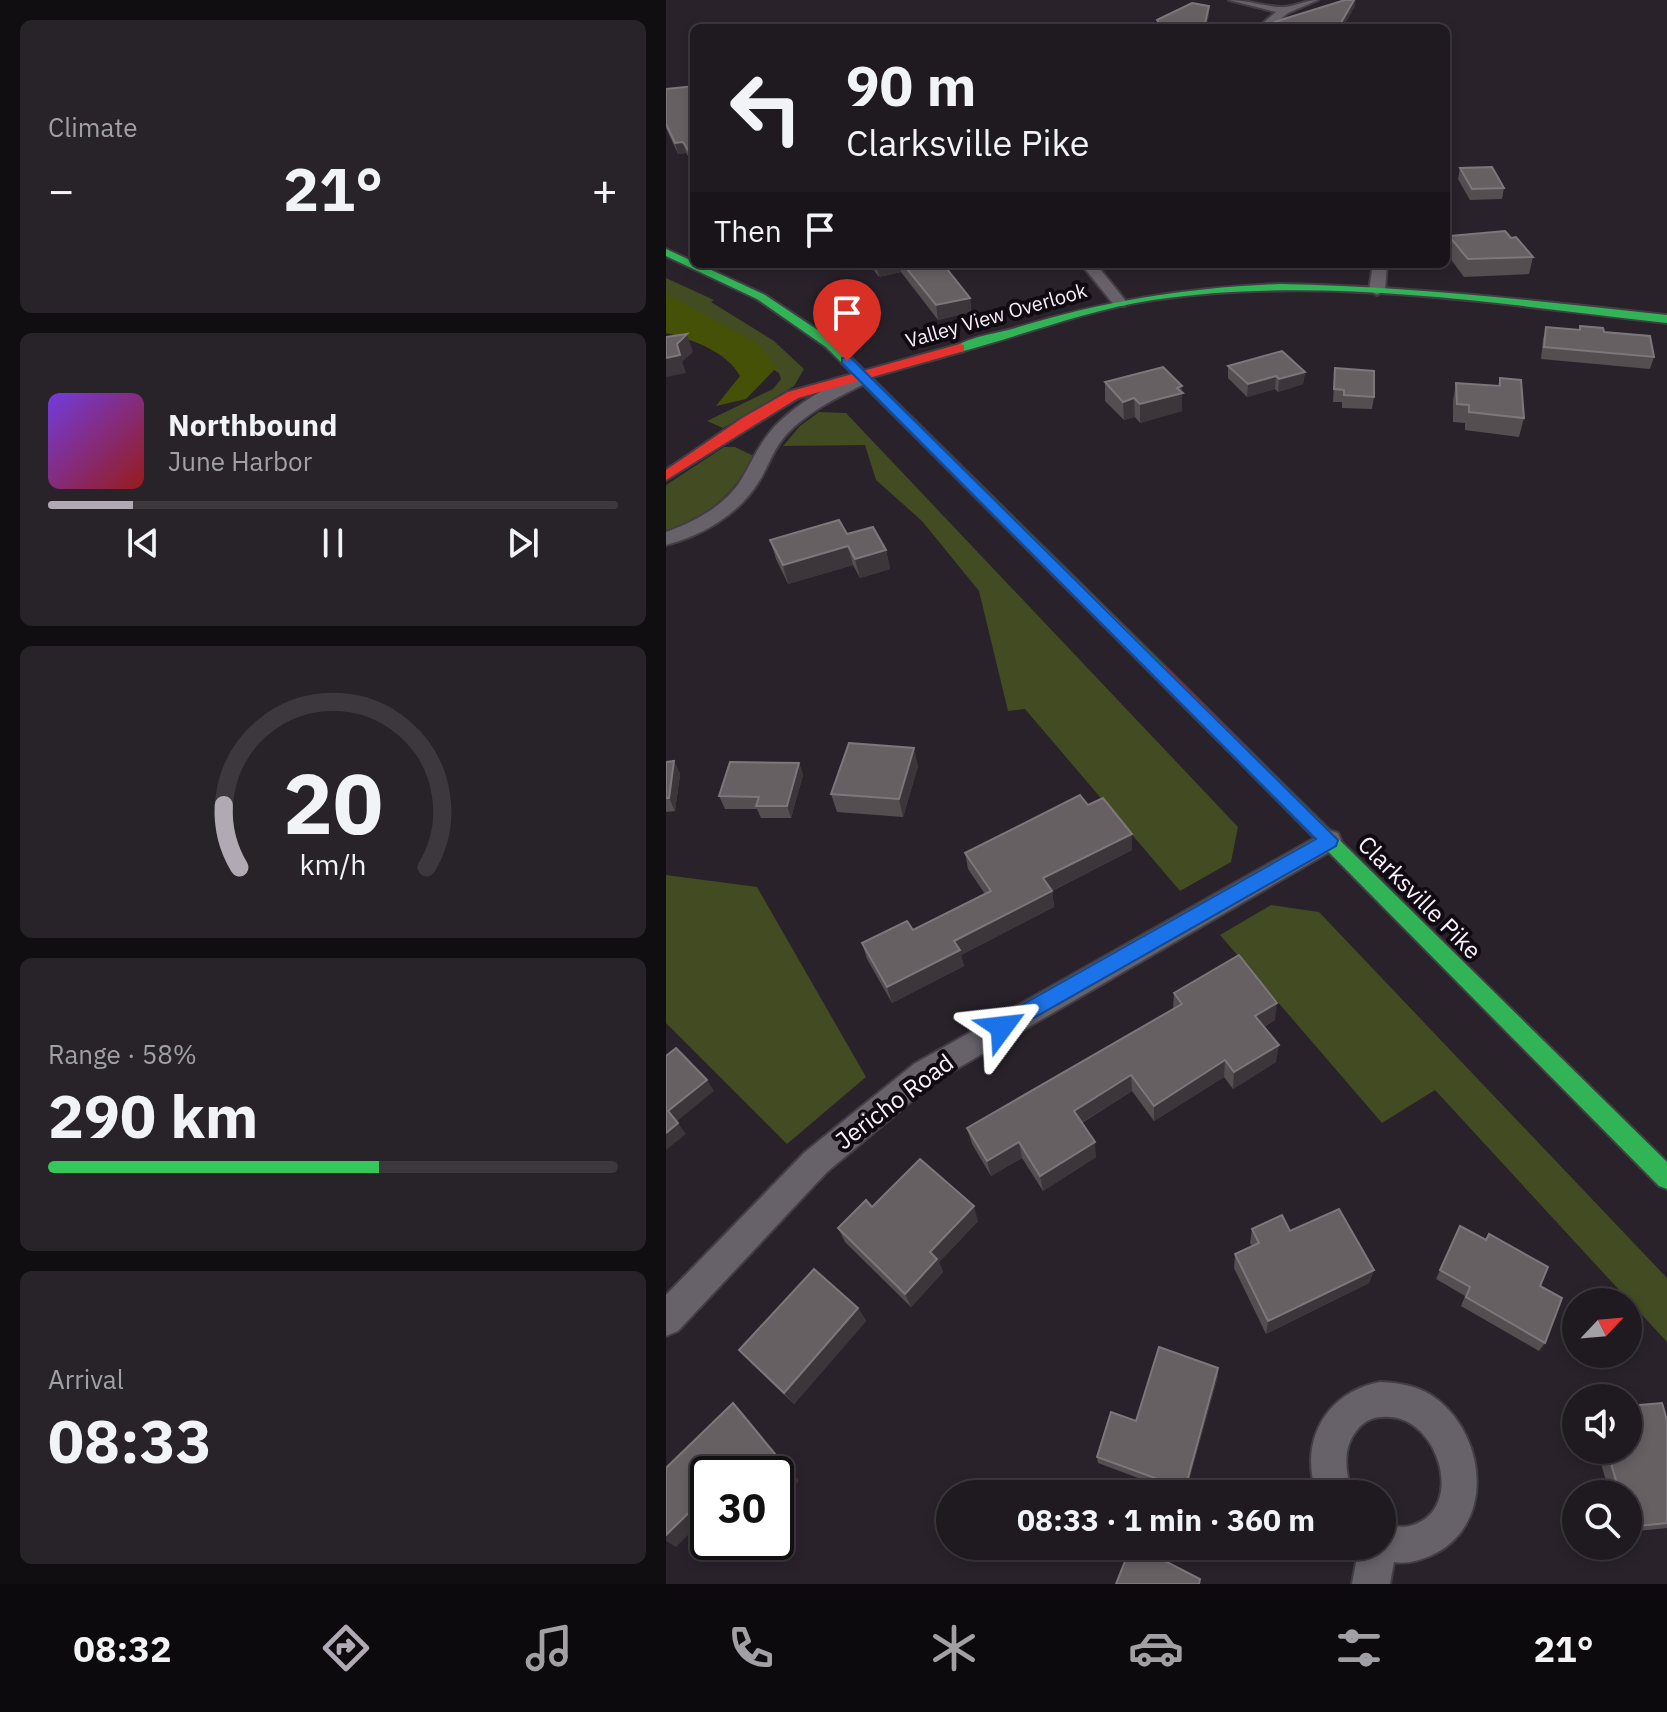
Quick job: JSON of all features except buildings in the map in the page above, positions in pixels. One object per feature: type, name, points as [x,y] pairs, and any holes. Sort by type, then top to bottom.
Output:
[{"type":"main road","name":"Clarksville Pike","points":[[666,252],[690,263]]},
{"type":"main road","name":"Clarksville Pike","points":[[700,268],[784,311],[830,344],[1667,1178]]},
{"type":"main road","name":"Valley View Overlook","points":[[666,476],[749,420],[793,395],[1120,303],[1231,289],[1377,290],[1667,319]]},
{"type":"street","points":[[1234,0],[1284,11]]},
{"type":"street","points":[[1267,24],[1284,11],[1313,0]]},
{"type":"street","points":[[1091,268],[1120,303]]},
{"type":"street","points":[[1377,290],[1380,268]]},
{"type":"street","points":[[666,539],[696,526],[735,500],[747,486],[767,447],[795,417],[864,377]]},
{"type":"street","name":"Jericho Road","points":[[666,1319],[816,1162],[924,1073],[1329,840]]},
{"type":"street","points":[[1332,1480],[1328,1459],[1332,1435],[1347,1414],[1364,1402],[1389,1398],[1408,1402],[1429,1414],[1448,1436],[1459,1464],[1460,1490],[1453,1514],[1437,1534],[1410,1546],[1396,1545]]},
{"type":"street","points":[[1371,1584],[1376,1560]]},
{"type":"green space","points":[[666,278],[714,300],[711,302],[774,341],[804,369],[794,386],[723,428],[707,421],[773,389],[781,379],[779,373],[769,367],[666,316]]},
{"type":"green space","points":[[666,294],[757,343],[777,367],[746,399],[716,406],[740,376],[718,353],[666,333]]},
{"type":"green space","points":[[819,412],[846,413],[1238,827],[1231,862],[1180,891],[1025,709],[1008,711],[979,591],[922,521],[876,480],[865,445],[783,446],[800,426]]},
{"type":"green space","points":[[724,447],[735,447],[754,456],[738,482],[718,503],[666,532],[666,485]]},
{"type":"green space","points":[[666,875],[757,887],[866,1077],[787,1144],[666,1023]]},
{"type":"green space","points":[[1271,905],[1319,912],[1667,1278],[1667,1342],[1642,1315],[1642,1288],[1617,1288],[1435,1090],[1382,1123],[1220,935]]},
{"type":"traffic: fast","points":[[666,252],[690,263]]},
{"type":"traffic: fast","points":[[700,268],[761,297],[830,344],[1159,671]]},
{"type":"traffic: fast","points":[[960,348],[1104,307],[1153,297],[1280,287],[1410,292],[1667,319]]},
{"type":"traffic: fast","points":[[1303,815],[1667,1178]]},
{"type":"traffic: jam","points":[[666,476],[749,420],[793,395],[960,348]]},
{"type":"traffic: jam","points":[[1159,671],[1303,815]]},
{"type":"route","points":[[847,361],[1329,840],[1002,1027]]}]
